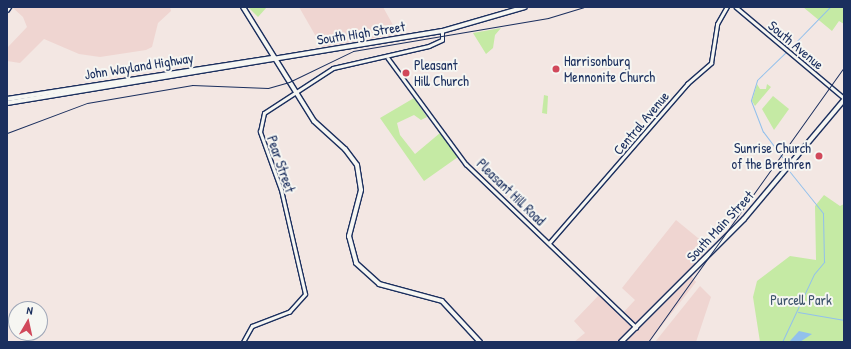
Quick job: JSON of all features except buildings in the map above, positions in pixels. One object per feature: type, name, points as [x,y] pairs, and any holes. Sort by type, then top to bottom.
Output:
[{"type":"main road","points":[[242,7],[320,129],[345,149],[357,165],[361,190],[349,236],[353,257],[362,271],[384,286],[442,301],[480,342]]},
{"type":"main road","name":"South High Street","points":[[198,71],[442,31],[525,7]]},
{"type":"main road","name":"John Wayland Highway","points":[[7,99],[275,58]]},
{"type":"main road","name":"John Wayland Highway","points":[[7,103],[198,71]]},
{"type":"main road","name":"South Main Street","points":[[621,342],[746,217],[844,99]]},
{"type":"street","name":"Central Avenue","points":[[549,243],[687,84],[711,63],[717,24],[727,7]]},
{"type":"street","name":"South Avenue","points":[[736,7],[844,99]]},
{"type":"street","name":"Pear Street","points":[[243,342],[252,326],[289,312],[305,294],[281,190],[260,129],[267,109],[333,68],[388,58],[438,42],[442,31]]},
{"type":"street","name":"Pleasant Hill Road","points":[[388,58],[458,155],[636,327]]},
{"type":"shaded area","points":[[12,7],[170,7],[171,11],[158,23],[152,47],[146,50],[100,57],[79,54],[44,39],[20,63],[7,61],[8,47],[27,27],[23,17]]},
{"type":"shaded area","points":[[299,7],[383,7],[398,34],[322,47]]},
{"type":"shaded area","points":[[676,220],[715,252],[691,276],[696,282],[649,342],[574,342],[585,333],[574,321],[599,295],[620,316],[635,300],[622,288]]},
{"type":"shaded area","points":[[700,286],[711,297],[696,342],[655,342]]},
{"type":"green space","points":[[248,7],[267,7],[258,17]]},
{"type":"green space","points":[[803,7],[844,7],[844,24],[839,21],[832,31]]},
{"type":"green space","points":[[501,28],[495,35],[493,48],[486,54],[473,33]]},
{"type":"green space","points":[[757,84],[760,89],[766,89],[767,84],[771,87],[755,106],[752,101]]},
{"type":"green space","points":[[544,95],[548,96],[547,114],[542,113]]},
{"type":"green space","points":[[773,96],[789,109],[774,130],[762,109]]},
{"type":"green space","points":[[414,98],[427,117],[421,120],[414,115],[397,123],[400,135],[415,154],[440,133],[458,157],[424,181],[380,118]]},
{"type":"green space","name":"Purcell Park","points":[[824,195],[840,206],[844,204],[844,342],[760,342],[753,297],[757,281],[790,256],[816,260],[815,206]]},
{"type":"water","points":[[799,331],[812,334],[800,342],[789,342]]},
{"type":"waterway","points":[[790,48],[830,7]]},
{"type":"waterway","points":[[786,52],[757,80],[751,100],[763,132],[786,162]]},
{"type":"waterway","points":[[782,342],[814,274],[824,262],[823,213],[790,172]]},
{"type":"waterway","points":[[798,312],[844,320]]},
{"type":"railway","points":[[7,133],[87,103],[192,85],[268,88],[289,82],[353,51],[548,18],[583,7]]},
{"type":"railway","points":[[648,342],[844,67]]},
{"type":"place","name":"Harrisonburg Mennonite Church","points":[[556,69]]},
{"type":"place","name":"Pleasant Hill Church","points":[[406,73]]},
{"type":"place","name":"Sunrise Church of the Brethren","points":[[819,156]]}]
